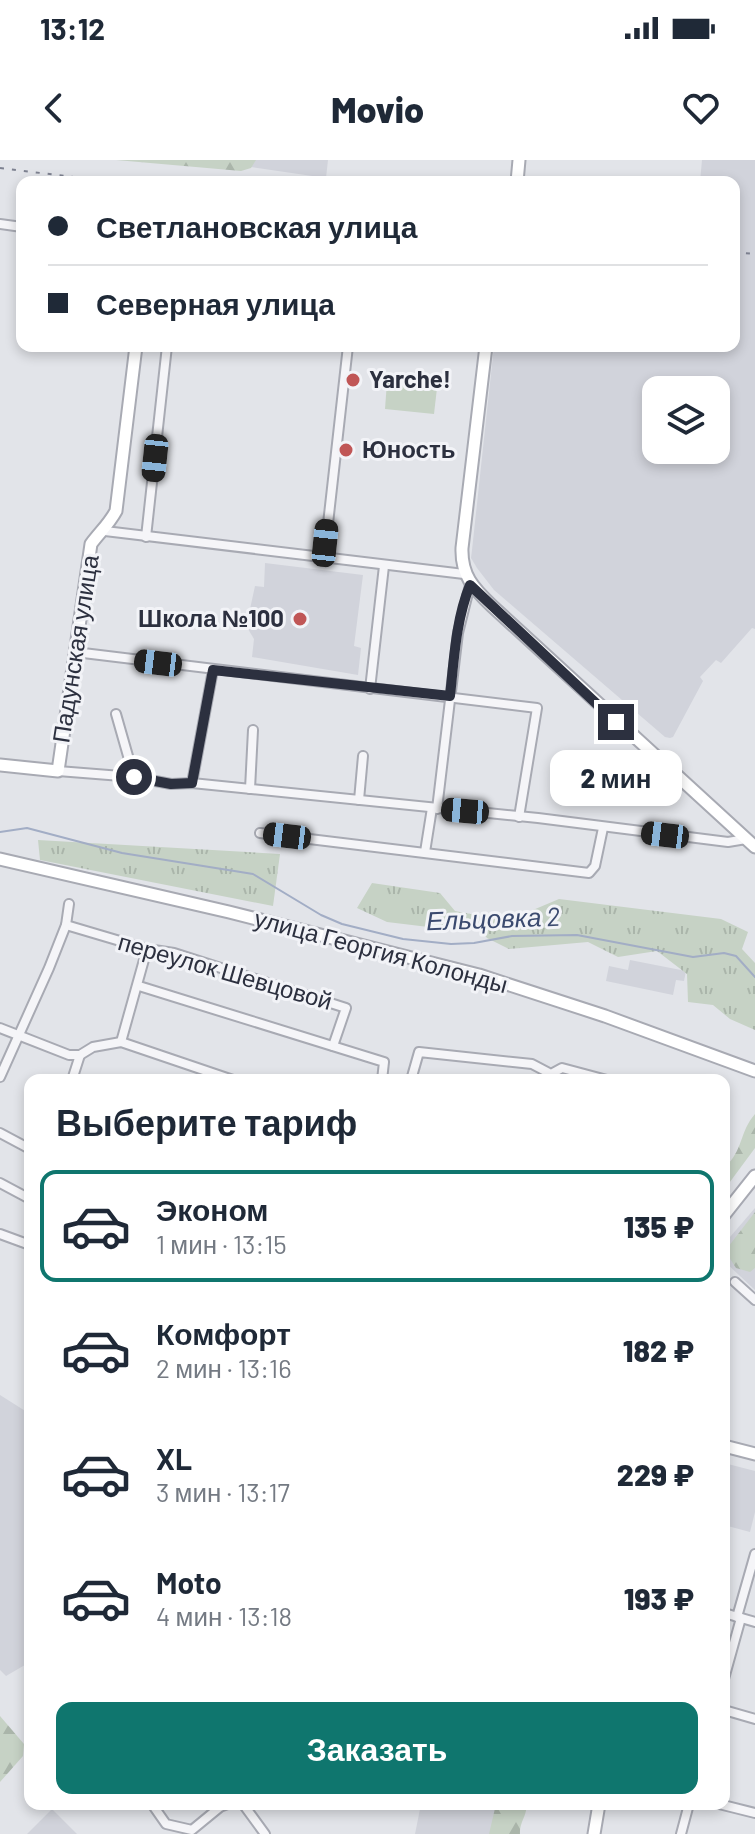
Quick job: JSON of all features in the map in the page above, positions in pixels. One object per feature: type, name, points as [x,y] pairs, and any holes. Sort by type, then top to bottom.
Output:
[{"type":"main road","name":"Падунская улица","points":[[58,771],[91,544],[99,533],[105,531],[116,511],[135,352]]},
{"type":"main road","points":[[485,352],[462,548],[467,580],[616,722],[750,843]]},
{"type":"main road","points":[[0,765],[58,771]]},
{"type":"main road","name":"улица Георгия Колонды","points":[[0,859],[479,975],[592,1011],[755,1071]]},
{"type":"main road","points":[[730,1207],[755,1176]]},
{"type":"main road","points":[[730,1448],[755,1454]]},
{"type":"main road","points":[[594,1834],[598,1810]]},
{"type":"street","points":[[146,537],[166,352]]},
{"type":"street","points":[[324,559],[347,352]]},
{"type":"street","points":[[105,531],[384,566],[467,580],[435,808],[425,852]]},
{"type":"street","points":[[370,689],[384,566]]},
{"type":"street","points":[[75,652],[537,708],[519,817]]},
{"type":"street","points":[[192,783],[213,670]]},
{"type":"street","points":[[116,714],[134,777]]},
{"type":"street","points":[[250,789],[253,730]]},
{"type":"street","points":[[359,800],[363,756]]},
{"type":"street","points":[[58,771],[750,843]]},
{"type":"street","points":[[260,833],[589,873],[595,866],[603,828]]},
{"type":"street","points":[[0,1077],[66,925],[69,904]]},
{"type":"street","name":"переулок Шевцовой","points":[[66,925],[147,949],[174,953],[346,1008],[333,1046]]},
{"type":"street","points":[[121,1042],[147,949]]},
{"type":"street","points":[[139,986],[384,1062],[383,1074]]},
{"type":"street","points":[[0,1028],[59,1052],[80,1055],[93,1047],[121,1042],[215,1074]]},
{"type":"street","points":[[413,1074],[419,1052],[532,1064],[551,1074],[562,1068],[584,1074]]},
{"type":"street","points":[[74,1074],[80,1055]]},
{"type":"street","points":[[0,1133],[24,1146]]},
{"type":"street","points":[[0,1183],[24,1196]]},
{"type":"street","points":[[0,1234],[24,1243]]},
{"type":"street","points":[[735,1282],[755,1300]]},
{"type":"street","points":[[730,1654],[755,1554]]},
{"type":"street","points":[[730,1615],[755,1622]]},
{"type":"street","points":[[730,1712],[755,1719]]},
{"type":"street","points":[[730,1807],[755,1813]]},
{"type":"street","points":[[156,1810],[166,1824],[192,1830],[216,1810]]},
{"type":"street","points":[[248,1810],[265,1834]]},
{"type":"street","points":[[681,1834],[687,1810]]},
{"type":"shaded area","points":[[204,160],[328,160],[326,176]]},
{"type":"shaded area","points":[[702,160],[755,160],[755,629],[752,628],[721,663],[716,660],[700,677],[703,681],[673,737],[665,737],[494,590],[471,558],[493,352],[740,352],[740,176],[701,176]]},
{"type":"shaded area","name":"Школа №100","points":[[265,563],[363,575],[354,646],[361,648],[358,675],[252,657],[254,639],[248,629],[250,609],[255,586],[264,587]]},
{"type":"shaded area","points":[[630,960],[686,971],[684,981],[676,980],[673,995],[606,981],[609,966],[628,970]]},
{"type":"shaded area","points":[[755,1208],[755,1290],[730,1267],[730,1237]]},
{"type":"shaded area","points":[[0,1395],[24,1410],[24,1666],[6,1676],[0,1670]]},
{"type":"shaded area","points":[[730,1465],[755,1471],[755,1512],[750,1532],[730,1527]]},
{"type":"shaded area","points":[[53,1810],[77,1834],[27,1834]]},
{"type":"shaded area","points":[[420,1810],[513,1810],[510,1834],[415,1834]]},
{"type":"green space","points":[[116,160],[256,160],[251,168],[241,171]]},
{"type":"green space","points":[[387,382],[437,388],[434,414],[385,409]]},
{"type":"green space","points":[[38,840],[280,854],[273,906],[40,860]]},
{"type":"green space","points":[[372,883],[440,893],[455,911],[507,921],[559,899],[721,919],[748,932],[742,949],[755,963],[755,1030],[730,1019],[713,1005],[688,1002],[687,974],[657,951],[618,957],[588,942],[509,949],[487,938],[480,929],[445,929],[387,922],[357,908]]},
{"type":"green space","points":[[755,1114],[755,1148],[730,1182],[730,1161]]},
{"type":"green space","points":[[755,1212],[755,1268],[750,1272],[736,1268],[730,1259],[730,1244]]},
{"type":"green space","points":[[0,1716],[24,1744],[23,1756],[0,1782]]},
{"type":"green space","points":[[495,1810],[526,1810],[520,1834],[489,1834]]},
{"type":"waterway","name":"Ельцовка 2","points":[[0,832],[27,828],[122,853],[253,874],[321,915],[342,924],[403,939],[451,944],[512,936],[577,935],[693,957],[724,953],[736,956],[755,977]]},
{"type":"railway","points":[[0,168],[65,176]]},
{"type":"railway","points":[[740,253],[755,254]]},
{"type":"place","name":"Yarche!","points":[[353,380]]},
{"type":"place","name":"Юность","points":[[346,450]]},
{"type":"place","name":"Школа №100","points":[[300,619]]},
{"type":"route","points":[[134,777],[151,782],[192,783],[213,670],[450,696],[463,604],[470,585],[616,722]]}]
